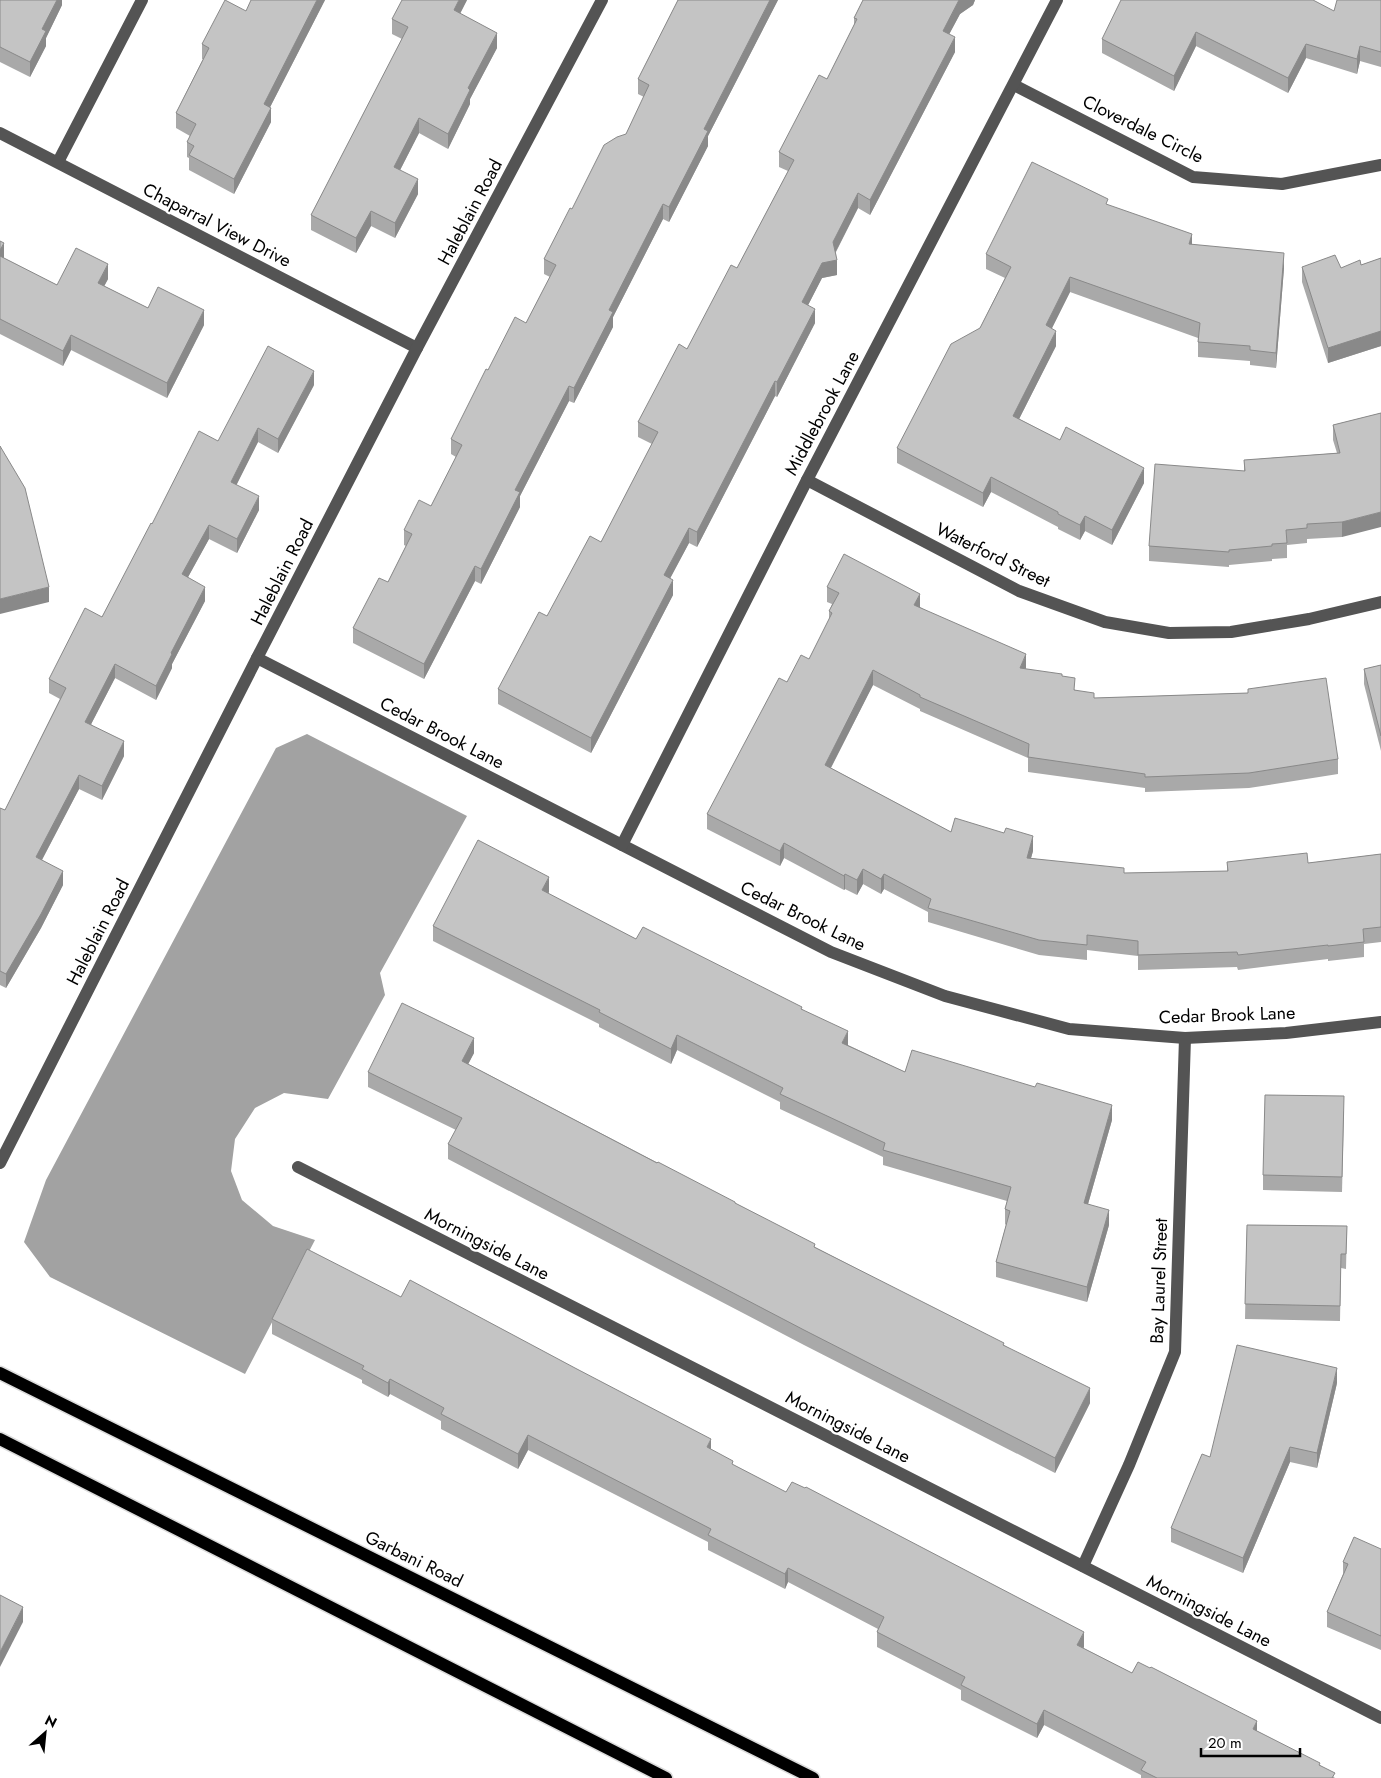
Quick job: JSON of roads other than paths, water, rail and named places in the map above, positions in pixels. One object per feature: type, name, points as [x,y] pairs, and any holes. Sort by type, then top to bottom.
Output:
[{"type":"main road","name":"Garbani Road","points":[[0,1373],[807,1777]]},
{"type":"main road","points":[[0,1439],[666,1778]]},
{"type":"street","points":[[58,162],[142,0]]},
{"type":"street","name":"Haleblain Road","points":[[0,1163],[417,348],[602,0]]},
{"type":"street","name":"Middlebrook Lane","points":[[622,845],[807,480],[1058,0]]},
{"type":"street","name":"Cloverdale Circle","points":[[1014,85],[1192,177],[1282,184],[1381,165]]},
{"type":"street","name":"Chaparral View Drive","points":[[0,133],[417,348]]},
{"type":"street","name":"Waterford Street","points":[[807,480],[1019,591],[1105,622],[1169,633],[1230,632],[1309,619],[1381,602]]},
{"type":"street","name":"Cedar Brook Lane","points":[[257,658],[831,952],[945,996],[1069,1029],[1184,1038],[1286,1033],[1381,1022]]},
{"type":"street","name":"Bay Laurel Street","points":[[1083,1566],[1129,1464],[1175,1352],[1184,1038]]},
{"type":"street","name":"Morningside Lane","points":[[298,1167],[1381,1718]]}]
